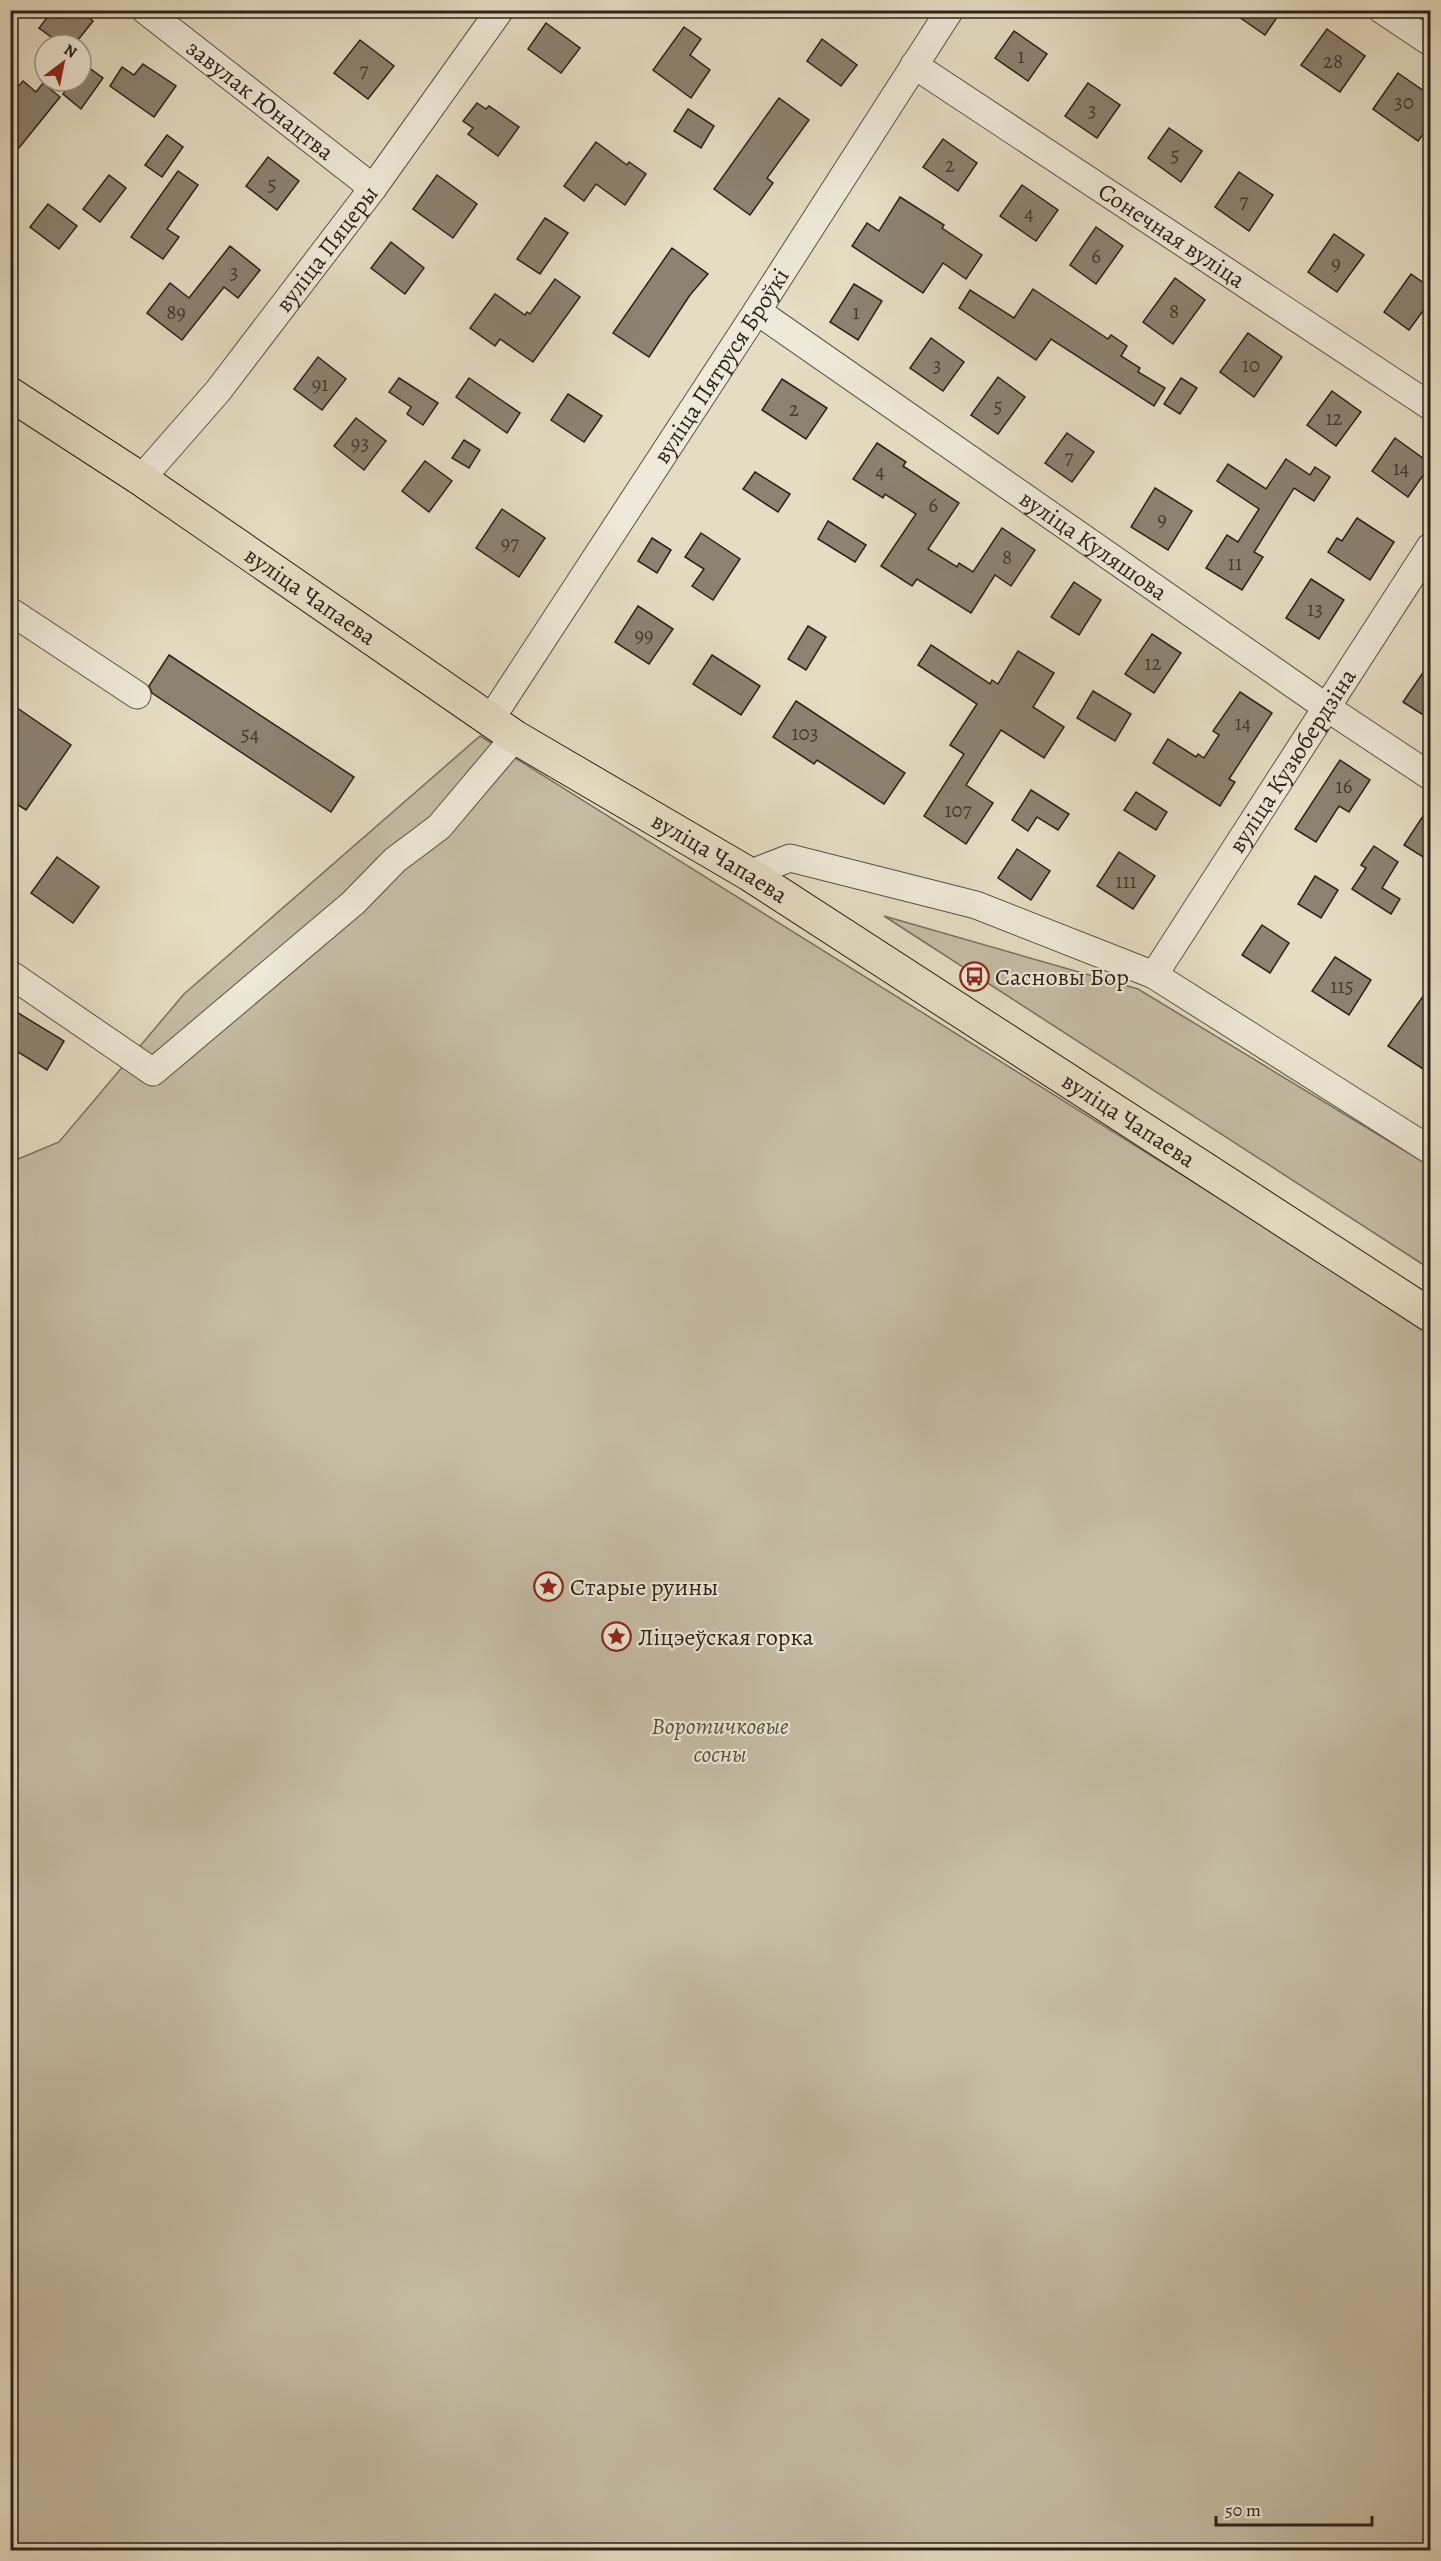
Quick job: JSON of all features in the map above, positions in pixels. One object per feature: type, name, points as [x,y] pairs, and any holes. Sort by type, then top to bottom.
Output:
[{"type":"main road","name":"вуліца Чапаева","points":[[12,399],[141,479],[502,728],[749,874],[1431,1315]]},
{"type":"street","name":"завулак Юнацтва","points":[[145,10],[373,188]]},
{"type":"street","name":"вуліца Пяцеры","points":[[141,479],[218,392],[373,188],[500,10]]},
{"type":"street","name":"вуліца Пятруся Броўкі","points":[[10,974],[153,1072],[353,903],[395,860],[439,826],[502,728],[757,311],[950,10]]},
{"type":"street","points":[[1382,10],[1431,42]]},
{"type":"street","name":"Сонечная вуліца","points":[[914,65],[1431,406]]},
{"type":"street","name":"вуліца Куляшова","points":[[757,311],[1326,708],[1431,776]]},
{"type":"street","name":"вуліца Кузюбердзіна","points":[[1154,975],[1431,547]]},
{"type":"street","points":[[10,611],[137,695]]},
{"type":"street","points":[[749,874],[789,858],[976,905],[1154,975],[1431,1150]]},
{"type":"green space","name":"Воротичковые сосны","points":[[480,736],[1430,1330],[1430,2550],[11,2550],[11,1162],[59,1142],[184,994]]},
{"type":"green space","points":[[884,916],[1138,989],[1430,1166],[1430,1269]]},
{"type":"building","points":[[53,10],[80,10],[93,21],[84,33],[46,33],[39,28]]},
{"type":"building","points":[[1229,10],[1282,10],[1265,35]]},
{"type":"building","points":[[546,23],[580,48],[561,73],[528,49]]},
{"type":"building","points":[[684,27],[701,39],[690,55],[710,70],[691,98],[653,70]]},
{"type":"building","points":[[1327,29],[1365,56],[1340,92],[1301,65]]},
{"type":"building","points":[[1014,31],[1047,54],[1028,81],[995,58]]},
{"type":"building","points":[[822,39],[857,65],[841,86],[807,61]]},
{"type":"building","points":[[360,40],[394,66],[368,99],[334,73]]},
{"type":"building","points":[[143,64],[176,86],[154,117],[110,86],[122,67],[134,75]]},
{"type":"building","points":[[93,71],[103,78],[93,92]]},
{"type":"building","points":[[1398,73],[1431,96],[1431,124],[1418,141],[1373,109]]},
{"type":"building","points":[[23,81],[33,89],[33,93],[55,93],[60,97],[10,159],[10,96]]},
{"type":"building","points":[[1088,83],[1120,105],[1097,138],[1065,116]]},
{"type":"building","points":[[64,93],[92,93],[81,109]]},
{"type":"building","points":[[779,98],[809,120],[767,178],[773,183],[750,215],[714,189]]},
{"type":"building","points":[[477,103],[486,109],[489,106],[519,127],[498,156],[468,134],[473,128],[463,121]]},
{"type":"building","points":[[688,109],[714,126],[701,148],[674,131]]},
{"type":"building","points":[[1169,128],[1202,151],[1181,182],[1148,158]]},
{"type":"building","points":[[167,135],[183,147],[162,177],[145,165]]},
{"type":"building","points":[[943,139],[977,163],[958,191],[923,167]]},
{"type":"building","points":[[596,142],[627,165],[629,162],[646,174],[625,205],[596,184],[584,201],[564,186]]},
{"type":"building","points":[[268,157],[299,181],[277,210],[246,186]]},
{"type":"building","points":[[178,171],[198,185],[167,229],[179,237],[163,259],[131,237]]},
{"type":"building","points":[[1239,172],[1273,195],[1249,231],[1215,207]]},
{"type":"building","points":[[109,175],[126,188],[100,222],[83,209]]},
{"type":"building","points":[[437,175],[477,204],[453,238],[413,209]]},
{"type":"building","points":[[1022,185],[1058,210],[1036,241],[1000,216]]},
{"type":"building","points":[[900,197],[944,225],[942,228],[982,255],[966,279],[943,263],[923,293],[852,246],[867,223],[879,231]]},
{"type":"building","points":[[48,204],[77,226],[59,249],[30,227]]},
{"type":"building","points":[[545,218],[568,233],[540,274],[517,259]]},
{"type":"building","points":[[1096,227],[1123,246],[1096,284],[1070,265]]},
{"type":"building","points":[[1334,234],[1364,255],[1337,292],[1308,272]]},
{"type":"building","points":[[391,242],[424,268],[405,294],[371,268]]},
{"type":"building","points":[[230,246],[260,270],[238,298],[224,287],[182,340],[147,313],[170,283],[189,298]]},
{"type":"building","points":[[672,248],[708,274],[690,295],[649,357],[613,333]]},
{"type":"building","points":[[1411,274],[1431,288],[1431,300],[1409,330],[1384,312]]},
{"type":"building","points":[[1175,278],[1205,300],[1173,344],[1143,322]]},
{"type":"building","points":[[555,279],[580,297],[533,362],[500,339],[495,346],[470,328],[495,294],[525,315],[527,312],[530,314]]},
{"type":"building","points":[[854,284],[882,301],[858,340],[830,322]]},
{"type":"building","points":[[1033,289],[1108,339],[1111,335],[1127,346],[1121,356],[1140,368],[1138,372],[1165,388],[1154,406],[1051,339],[1036,360],[959,308],[970,290],[1014,318]]},
{"type":"building","points":[[1248,333],[1282,357],[1254,397],[1220,372]]},
{"type":"building","points":[[931,338],[964,362],[943,391],[910,368]]},
{"type":"building","points":[[318,357],[346,379],[322,410],[294,389]]},
{"type":"building","points":[[998,377],[1025,397],[998,434],[971,415]]},
{"type":"building","points":[[399,378],[438,403],[423,425],[407,414],[411,407],[389,392]]},
{"type":"building","points":[[469,378],[520,413],[507,433],[456,397]]},
{"type":"building","points":[[1181,378],[1197,388],[1180,414],[1164,404]]},
{"type":"building","points":[[782,379],[827,408],[806,439],[762,410]]},
{"type":"building","points":[[1332,391],[1361,412],[1336,446],[1307,425]]},
{"type":"building","points":[[568,394],[602,416],[584,442],[551,420]]},
{"type":"building","points":[[356,418],[386,441],[364,470],[334,446]]},
{"type":"building","points":[[1067,433],[1094,452],[1072,482],[1045,463]]},
{"type":"building","points":[[1395,438],[1431,464],[1408,497],[1372,471]]},
{"type":"building","points":[[464,440],[480,450],[469,468],[452,458]]},
{"type":"building","points":[[877,443],[906,462],[903,466],[959,503],[928,549],[957,567],[959,563],[973,572],[1002,528],[1035,550],[1011,586],[995,575],[971,613],[917,579],[912,586],[881,566],[916,514],[885,494],[883,498],[853,479]]},
{"type":"building","points":[[1286,459],[1310,475],[1315,467],[1330,477],[1314,501],[1294,488],[1254,552],[1263,557],[1242,590],[1206,568],[1227,535],[1238,542],[1259,509],[1217,481],[1228,464],[1266,489]]},
{"type":"building","points":[[425,461],[452,481],[429,512],[402,491]]},
{"type":"building","points":[[755,472],[790,494],[778,512],[743,489]]},
{"type":"building","points":[[1155,488],[1192,511],[1168,550],[1131,527]]},
{"type":"building","points":[[502,509],[545,538],[519,577],[476,548]]},
{"type":"building","points":[[1357,518],[1394,542],[1370,580],[1328,552],[1337,538],[1342,541]]},
{"type":"building","points":[[828,521],[866,545],[855,562],[818,539]]},
{"type":"building","points":[[701,533],[740,559],[713,600],[692,586],[704,569],[685,557]]},
{"type":"building","points":[[652,538],[671,550],[657,573],[638,561]]},
{"type":"building","points":[[1311,579],[1344,600],[1319,639],[1286,618]]},
{"type":"building","points":[[1074,582],[1101,600],[1079,635],[1051,617]]},
{"type":"building","points":[[638,606],[673,629],[649,664],[615,642]]},
{"type":"building","points":[[808,626],[826,637],[806,670],[788,659]]},
{"type":"building","points":[[1152,634],[1181,653],[1154,693],[1125,674]]},
{"type":"building","points":[[931,645],[990,684],[992,680],[998,684],[1018,651],[1054,673],[1033,707],[1064,727],[1044,758],[1001,730],[966,785],[993,803],[966,844],[924,816],[964,754],[950,745],[977,704],[918,665]]},
{"type":"building","points":[[169,655],[354,777],[331,812],[152,693],[149,686]]},
{"type":"building","points":[[712,655],[760,686],[741,715],[693,684]]},
{"type":"building","points":[[1431,661],[1431,720],[1403,702]]},
{"type":"building","points":[[1093,691],[1131,714],[1115,741],[1077,718]]},
{"type":"building","points":[[1240,692],[1272,713],[1229,779],[1235,782],[1220,806],[1153,763],[1168,739],[1196,757],[1198,754],[1204,758],[1219,735],[1213,731]]},
{"type":"building","points":[[796,701],[905,773],[884,804],[817,760],[814,764],[773,737]]},
{"type":"building","points":[[10,703],[71,745],[26,810],[10,800]]},
{"type":"building","points":[[1340,760],[1370,780],[1349,812],[1339,806],[1316,842],[1295,829]]},
{"type":"building","points":[[1031,790],[1069,814],[1058,830],[1037,817],[1028,831],[1012,820]]},
{"type":"building","points":[[1136,792],[1167,812],[1156,830],[1124,810]]},
{"type":"building","points":[[1431,804],[1431,862],[1404,845]]},
{"type":"building","points":[[1374,846],[1398,862],[1382,888],[1400,899],[1391,914],[1352,889],[1366,868],[1361,865]]},
{"type":"building","points":[[1017,849],[1050,871],[1031,900],[998,878]]},
{"type":"building","points":[[1119,852],[1155,876],[1133,909],[1097,886]]},
{"type":"building","points":[[57,857],[99,887],[73,923],[31,893]]},
{"type":"building","points":[[1315,876],[1338,890],[1321,918],[1298,904]]},
{"type":"building","points":[[1262,925],[1289,943],[1270,973],[1242,955]]},
{"type":"building","points":[[1335,957],[1371,980],[1349,1015],[1312,991]]},
{"type":"building","points":[[1431,985],[1431,1074],[1388,1046]]},
{"type":"building","points":[[10,1008],[64,1041],[47,1070],[10,1047]]},
{"type":"place","name":"Сасновы Бор","points":[[974,977]]},
{"type":"place","name":"Старые руины","points":[[549,1587]]},
{"type":"place","name":"Ліцэеўская горка","points":[[617,1637]]}]
